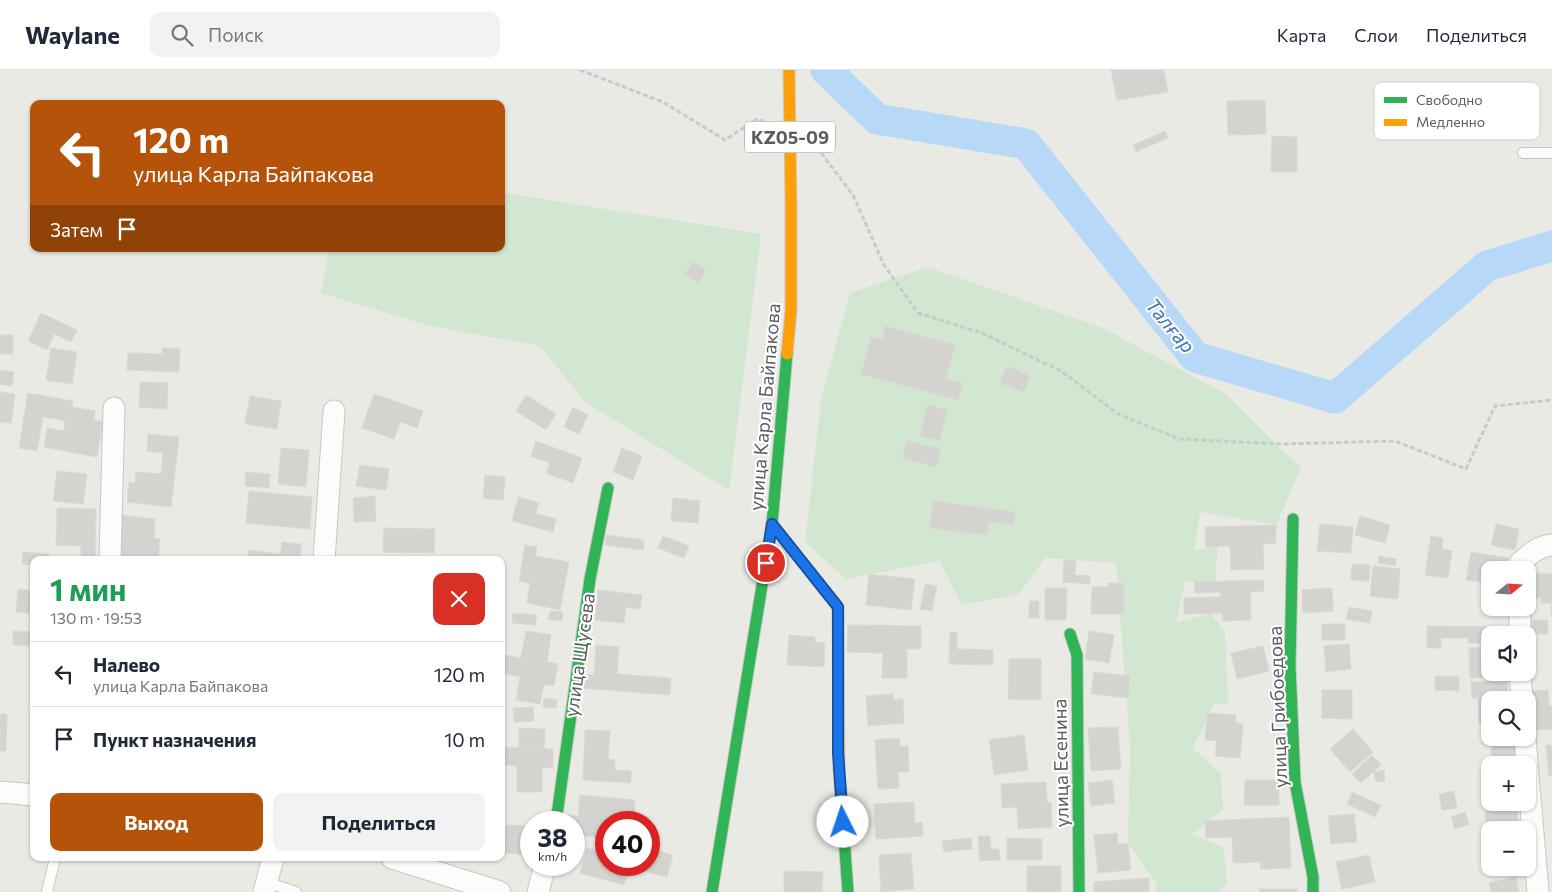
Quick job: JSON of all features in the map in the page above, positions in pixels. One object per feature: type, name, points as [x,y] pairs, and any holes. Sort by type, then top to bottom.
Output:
[{"type":"street","name":"улица Карла Байпакова","points":[[712,892],[772,524],[791,310],[789,70]]},
{"type":"street","points":[[110,556],[114,408]]},
{"type":"street","points":[[324,556],[334,411]]},
{"type":"street","name":"улица Щусева","points":[[558,811],[590,579],[608,488]]},
{"type":"street","name":"улица Грибоедова","points":[[1293,519],[1290,666],[1295,782],[1313,877],[1313,892]]},
{"type":"street","points":[[772,524],[838,607],[838,752],[848,892]]},
{"type":"street","points":[[1526,561],[1544,546],[1552,545]]},
{"type":"street","name":"улица Есенина","points":[[1070,634],[1077,655],[1079,892]]},
{"type":"street","points":[[1526,746],[1538,892]]},
{"type":"street","points":[[0,792],[30,795]]},
{"type":"street","points":[[265,887],[272,861]]},
{"type":"street","points":[[402,861],[500,892]]},
{"type":"street","points":[[538,892],[542,876]]},
{"type":"lane","points":[[1523,153],[1552,153]]},
{"type":"lane","points":[[47,892],[54,861]]},
{"type":"lane","points":[[265,887],[296,892]]},
{"type":"path","points":[[580,70],[663,102],[725,140],[757,119],[773,125]]},
{"type":"path","points":[[805,138],[813,141],[853,195],[884,265],[918,313],[982,333],[1061,371],[1118,414],[1179,439],[1282,444],[1395,441],[1466,469],[1495,406],[1552,400]]},
{"type":"green space","points":[[505,193],[761,234],[729,490],[586,403],[540,346],[430,326],[321,293],[328,252],[505,252]]},
{"type":"green space","points":[[928,267],[1103,328],[1226,394],[1301,468],[1276,525],[1200,512],[1195,550],[1218,547],[1215,581],[1185,582],[1176,623],[1211,613],[1225,633],[1228,703],[1214,704],[1193,748],[1221,774],[1223,809],[1192,834],[1224,848],[1227,883],[1219,892],[1156,892],[1156,884],[1128,843],[1130,747],[1116,563],[1045,558],[1019,594],[962,605],[939,561],[846,579],[805,542],[821,399],[850,293]]},
{"type":"building","points":[[1111,70],[1164,70],[1168,92],[1117,100]]},
{"type":"building","points":[[1265,100],[1266,134],[1228,135],[1227,101]]},
{"type":"building","points":[[1165,131],[1168,138],[1136,152],[1133,145]]},
{"type":"building","points":[[1272,136],[1297,137],[1297,172],[1271,172]]},
{"type":"building","points":[[692,262],[706,270],[699,283],[684,275]]},
{"type":"building","points":[[41,313],[77,330],[71,342],[54,334],[47,350],[28,341]]},
{"type":"building","points":[[885,326],[955,345],[946,379],[963,383],[958,400],[861,374],[871,337],[882,340]]},
{"type":"building","points":[[0,335],[13,335],[13,354],[0,354]]},
{"type":"building","points":[[51,348],[77,352],[72,384],[46,380]]},
{"type":"building","points":[[162,348],[180,349],[179,372],[127,370],[128,353],[162,354]]},
{"type":"building","points":[[1007,366],[1030,376],[1024,392],[1000,383]]},
{"type":"building","points":[[0,370],[14,372],[12,386],[0,384]]},
{"type":"building","points":[[140,382],[168,383],[167,409],[139,407]]},
{"type":"building","points":[[0,392],[15,394],[11,423],[0,422]]},
{"type":"building","points":[[28,393],[73,401],[72,407],[95,411],[94,420],[103,422],[97,457],[44,447],[47,428],[64,431],[65,421],[43,417],[37,451],[19,448]]},
{"type":"building","points":[[374,394],[423,411],[417,428],[400,422],[394,439],[362,428]]},
{"type":"building","points":[[526,395],[556,414],[546,430],[516,411]]},
{"type":"building","points":[[250,396],[281,401],[277,429],[245,424]]},
{"type":"building","points":[[927,405],[947,410],[940,441],[920,436]]},
{"type":"building","points":[[573,407],[588,415],[579,434],[564,427]]},
{"type":"building","points":[[148,434],[179,437],[171,507],[127,502],[129,482],[135,483],[136,472],[161,474],[163,453],[147,451]]},
{"type":"building","points":[[536,441],[582,458],[573,483],[546,473],[550,463],[531,456]]},
{"type":"building","points":[[907,441],[941,449],[936,467],[902,458]]},
{"type":"building","points":[[281,448],[309,450],[306,487],[278,484]]},
{"type":"building","points":[[622,448],[642,456],[633,480],[613,472]]},
{"type":"building","points":[[360,465],[389,469],[386,490],[356,486]]},
{"type":"building","points":[[57,471],[87,474],[83,504],[53,501]]},
{"type":"building","points":[[246,472],[270,474],[269,488],[245,486]]},
{"type":"building","points":[[485,475],[505,477],[503,500],[483,498]]},
{"type":"building","points":[[249,491],[312,497],[310,529],[246,523]]},
{"type":"building","points":[[375,496],[376,521],[354,522],[353,498]]},
{"type":"building","points":[[518,497],[539,503],[536,514],[556,519],[553,532],[512,521]]},
{"type":"building","points":[[673,498],[700,501],[698,523],[671,521]]},
{"type":"building","points":[[933,501],[1016,512],[1014,525],[989,521],[987,535],[930,528]]},
{"type":"building","points":[[57,508],[96,509],[95,556],[81,556],[81,546],[56,545]]},
{"type":"building","points":[[121,515],[155,519],[154,538],[160,539],[158,556],[117,556]]},
{"type":"building","points":[[1360,516],[1390,525],[1385,543],[1355,535]]},
{"type":"building","points":[[1320,524],[1353,527],[1351,553],[1317,551]]},
{"type":"building","points":[[1496,524],[1519,529],[1515,550],[1491,545]]},
{"type":"building","points":[[1276,525],[1276,543],[1263,544],[1264,569],[1231,570],[1230,546],[1206,547],[1205,527]]},
{"type":"building","points":[[384,528],[435,529],[434,553],[383,552]]},
{"type":"building","points":[[606,535],[644,540],[643,550],[605,545]]},
{"type":"building","points":[[663,536],[689,546],[684,558],[658,548]]},
{"type":"building","points":[[1431,536],[1443,538],[1442,549],[1452,551],[1448,578],[1425,575]]},
{"type":"building","points":[[282,542],[301,544],[300,556],[248,556],[249,550],[280,554]]},
{"type":"building","points":[[525,545],[537,547],[536,556],[569,562],[560,610],[527,603],[530,583],[519,581]]},
{"type":"building","points":[[23,552],[49,554],[49,556],[30,556],[30,565],[22,564]]},
{"type":"building","points":[[1471,552],[1508,558],[1508,561],[1481,561],[1481,582],[1466,580]]},
{"type":"building","points":[[1379,556],[1396,559],[1395,566],[1378,563]]},
{"type":"building","points":[[1064,560],[1076,560],[1075,575],[1090,576],[1090,584],[1063,582]]},
{"type":"building","points":[[1352,564],[1370,565],[1369,581],[1351,580]]},
{"type":"building","points":[[1373,566],[1400,569],[1398,599],[1370,596]]},
{"type":"building","points":[[1536,573],[1552,574],[1552,617],[1551,603],[1541,603],[1541,597],[1536,598]]},
{"type":"building","points":[[869,574],[915,579],[911,610],[866,605]]},
{"type":"building","points":[[1263,580],[1264,591],[1250,592],[1251,620],[1223,621],[1222,613],[1184,614],[1184,598],[1220,597],[1220,592],[1195,593],[1194,582]]},
{"type":"building","points":[[1108,583],[1124,583],[1124,614],[1091,614],[1092,587],[1108,587]]},
{"type":"building","points":[[925,584],[937,586],[932,611],[920,609]]},
{"type":"building","points":[[1045,588],[1067,588],[1066,620],[1045,620]]},
{"type":"building","points":[[1332,588],[1333,611],[1303,613],[1302,590]]},
{"type":"building","points":[[18,589],[30,590],[30,614],[16,612]]},
{"type":"building","points":[[598,590],[642,595],[640,609],[626,607],[624,623],[595,620]]},
{"type":"building","points":[[1029,601],[1039,601],[1039,618],[1029,618]]},
{"type":"building","points":[[1349,607],[1372,611],[1370,623],[1346,619]]},
{"type":"building","points":[[550,611],[563,612],[562,621],[548,619]]},
{"type":"building","points":[[513,613],[537,615],[535,625],[512,623]]},
{"type":"building","points":[[1526,620],[1548,620],[1548,634],[1536,634],[1536,626],[1526,626]]},
{"type":"building","points":[[1322,624],[1345,624],[1345,640],[1322,640]]},
{"type":"building","points":[[848,625],[921,626],[921,649],[907,649],[907,678],[882,678],[883,653],[847,652]]},
{"type":"building","points":[[1427,626],[1481,627],[1481,644],[1468,643],[1468,638],[1441,638],[1441,648],[1427,648]]},
{"type":"building","points":[[13,631],[30,632],[30,646],[13,645]]},
{"type":"building","points":[[526,631],[551,635],[547,662],[558,664],[554,686],[544,684],[540,704],[516,700],[520,677],[505,674],[505,655],[521,658]]},
{"type":"building","points":[[1089,631],[1114,635],[1109,663],[1085,659]]},
{"type":"building","points":[[950,632],[957,632],[957,649],[993,650],[993,665],[949,664]]},
{"type":"building","points":[[789,635],[815,637],[815,642],[825,643],[824,667],[787,665]]},
{"type":"building","points":[[1349,644],[1351,669],[1326,672],[1324,646]]},
{"type":"building","points":[[596,645],[619,647],[617,674],[671,678],[670,695],[582,688],[583,674],[594,675]]},
{"type":"building","points":[[1263,646],[1269,671],[1237,679],[1231,653]]},
{"type":"building","points":[[1481,647],[1481,677],[1470,678],[1469,648]]},
{"type":"building","points":[[1009,659],[1041,659],[1041,700],[1008,699]]},
{"type":"building","points":[[1094,672],[1130,676],[1128,698],[1091,694]]},
{"type":"building","points":[[1435,676],[1459,677],[1459,691],[1435,690]]},
{"type":"building","points":[[1507,681],[1508,691],[1481,691],[1481,723],[1479,723],[1478,698],[1472,698],[1471,682]]},
{"type":"building","points":[[1322,690],[1352,690],[1352,719],[1322,718]]},
{"type":"building","points":[[1548,690],[1549,706],[1552,706],[1552,729],[1536,730],[1536,691],[1532,691]]},
{"type":"building","points":[[893,694],[893,700],[903,699],[904,723],[868,726],[866,696]]},
{"type":"building","points":[[544,698],[557,700],[556,708],[543,707]]},
{"type":"building","points":[[533,707],[534,721],[514,722],[513,708]]},
{"type":"building","points":[[1207,713],[1236,715],[1236,723],[1243,724],[1240,758],[1215,756],[1217,741],[1205,740]]},
{"type":"building","points":[[0,714],[7,714],[6,751],[0,751]]},
{"type":"building","points":[[1118,727],[1121,769],[1091,771],[1088,728]]},
{"type":"building","points":[[519,728],[545,729],[544,749],[519,748]]},
{"type":"building","points":[[1353,729],[1373,752],[1350,772],[1330,749]]},
{"type":"building","points":[[585,730],[610,731],[608,759],[615,760],[615,770],[631,771],[631,783],[583,780]]},
{"type":"building","points":[[1024,735],[1028,770],[994,775],[989,740]]},
{"type":"building","points":[[899,738],[900,746],[908,746],[909,772],[898,772],[899,788],[878,789],[875,740]]},
{"type":"building","points":[[1546,745],[1552,745],[1552,776],[1549,776]]},
{"type":"building","points":[[1491,746],[1522,746],[1523,756],[1492,756]]},
{"type":"building","points":[[505,747],[553,749],[553,768],[542,767],[542,792],[517,792],[517,766],[505,765]]},
{"type":"building","points":[[1372,755],[1381,765],[1361,783],[1352,774]]},
{"type":"building","points":[[1384,770],[1385,781],[1376,782],[1374,772]]},
{"type":"building","points":[[1112,780],[1115,803],[1091,806],[1088,783]]},
{"type":"building","points":[[1245,780],[1279,780],[1279,805],[1244,805]]},
{"type":"building","points":[[1046,782],[1047,802],[1051,802],[1052,827],[1018,829],[1017,807],[1002,808],[1001,784]]},
{"type":"building","points":[[1454,791],[1457,808],[1442,810],[1439,794]]},
{"type":"building","points":[[1352,792],[1381,805],[1375,817],[1347,804]]},
{"type":"building","points":[[580,795],[635,800],[634,811],[595,811],[595,837],[585,836],[585,811],[578,811]]},
{"type":"building","points":[[914,802],[915,823],[922,822],[923,836],[876,839],[874,804]]},
{"type":"building","points":[[1517,811],[1518,821],[1486,821],[1485,812]]},
{"type":"building","points":[[1465,812],[1469,824],[1455,829],[1451,817]]},
{"type":"building","points":[[1354,814],[1357,842],[1331,844],[1328,816]]},
{"type":"building","points":[[1289,817],[1291,868],[1261,869],[1260,862],[1233,863],[1232,837],[1206,838],[1205,821]]},
{"type":"building","points":[[506,825],[520,826],[520,854],[505,853]]},
{"type":"building","points":[[1117,833],[1118,844],[1128,843],[1131,870],[1098,873],[1094,835]]},
{"type":"building","points":[[978,836],[990,836],[991,849],[999,849],[1000,860],[980,861]]},
{"type":"building","points":[[971,838],[972,849],[944,852],[942,841]]},
{"type":"building","points":[[1007,838],[1042,839],[1042,860],[1007,860]]},
{"type":"building","points":[[587,848],[595,850],[595,876],[626,876],[624,885],[585,874]]},
{"type":"building","points":[[660,851],[673,855],[667,877],[660,875]]},
{"type":"building","points":[[911,853],[914,889],[881,892],[879,855]]},
{"type":"building","points":[[1369,855],[1375,882],[1342,889],[1336,862]]},
{"type":"building","points":[[1027,866],[1061,866],[1061,892],[1027,892]]},
{"type":"building","points":[[784,871],[823,872],[822,892],[784,892]]},
{"type":"building","points":[[1516,877],[1519,892],[1491,892],[1489,883]]},
{"type":"building","points":[[1149,878],[1149,892],[1094,892],[1094,882]]},
{"type":"building","points":[[1259,889],[1297,889],[1297,892],[1260,892]]},
{"type":"waterway","name":"Талғар","points":[[826,70],[877,119],[1026,144],[1195,357],[1335,398],[1487,266],[1552,246]]},
{"type":"traffic: fast","points":[[712,892],[772,524],[787,354]]},
{"type":"traffic: fast","points":[[558,811],[590,579],[608,488]]},
{"type":"traffic: fast","points":[[1293,519],[1290,666],[1295,782],[1313,877],[1313,892]]},
{"type":"traffic: fast","points":[[1070,634],[1077,655],[1079,892]]},
{"type":"traffic: fast","points":[[839,768],[848,892]]},
{"type":"traffic: slow","points":[[789,70],[791,204]]},
{"type":"traffic: slow","points":[[787,354],[791,310],[791,204]]},
{"type":"traffic: slow","points":[[772,524],[838,607],[839,768]]},
{"type":"route","points":[[766,563],[772,524],[838,607],[838,752],[843,822]]}]
